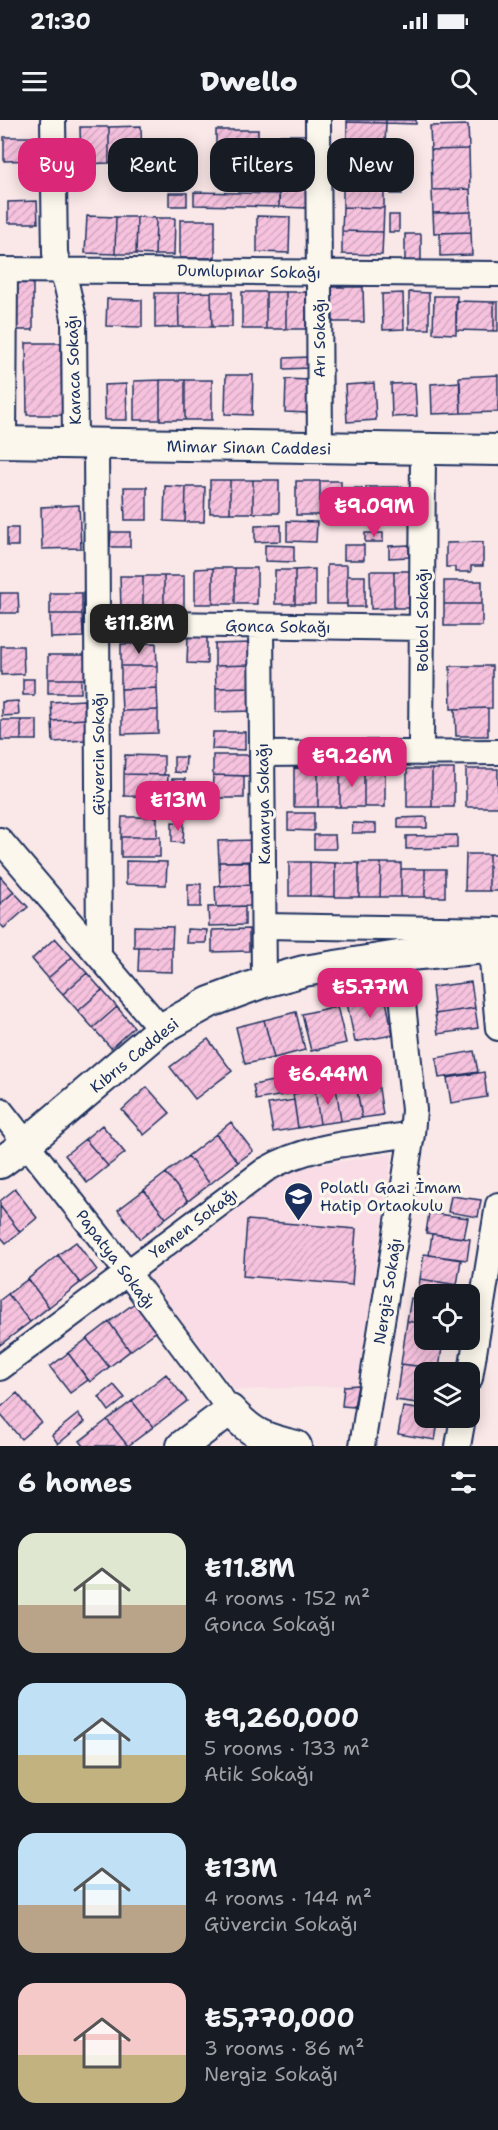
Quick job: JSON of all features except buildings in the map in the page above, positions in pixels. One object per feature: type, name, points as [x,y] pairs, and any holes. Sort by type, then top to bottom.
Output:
[{"type":"street","name":"Karaca Sokağı","points":[[53,120],[56,253],[74,318],[86,443]]},
{"type":"street","name":"Arı Sokağı","points":[[318,120],[320,448]]},
{"type":"street","name":"Dumlupınar Sokağı","points":[[2,270],[498,274]]},
{"type":"street","points":[[2,270],[2,442]]},
{"type":"street","name":"Mimar Sinan Caddesi","points":[[2,442],[498,450]]},
{"type":"street","name":"Güvercin Sokağı","points":[[86,443],[97,623],[99,956]]},
{"type":"street","name":"Bolbol Sokağı","points":[[421,753],[423,450]]},
{"type":"street","name":"Gonca Sokağı","points":[[97,623],[422,628]]},
{"type":"street","name":"Kanarya Sokağı","points":[[261,626],[264,982]]},
{"type":"street","points":[[262,754],[498,752]]},
{"type":"street","points":[[0,840],[161,1029]]},
{"type":"street","points":[[264,926],[496,942],[498,1028]]},
{"type":"street","name":"Kıbrıs Caddesi","points":[[0,1163],[27,1143],[161,1029],[210,1002],[264,982],[304,971],[496,942]]},
{"type":"street","name":"Nergiz Sokağı","points":[[362,1446],[414,1110],[398,956]]},
{"type":"street","name":"Papatya Sokağı","points":[[0,1110],[127,1272],[230,1410]]},
{"type":"street","name":"Yemen Sokağı","points":[[0,1368],[256,1176],[281,1160],[305,1152],[412,1134]]},
{"type":"street","points":[[473,1362],[498,1204]]},
{"type":"street","points":[[182,1446],[230,1410],[246,1428],[274,1442],[296,1446]]},
{"type":"street","points":[[458,1446],[461,1428]]},
{"type":"shaded area","name":"Polatlı Gazi İmam Hatip Ortaokulu","points":[[392,1154],[358,1385],[235,1390],[144,1272],[287,1170]]},
{"type":"place","name":"Polatlı Gazi İmam Hatip Ortaokulu","points":[[299,1222]]}]
